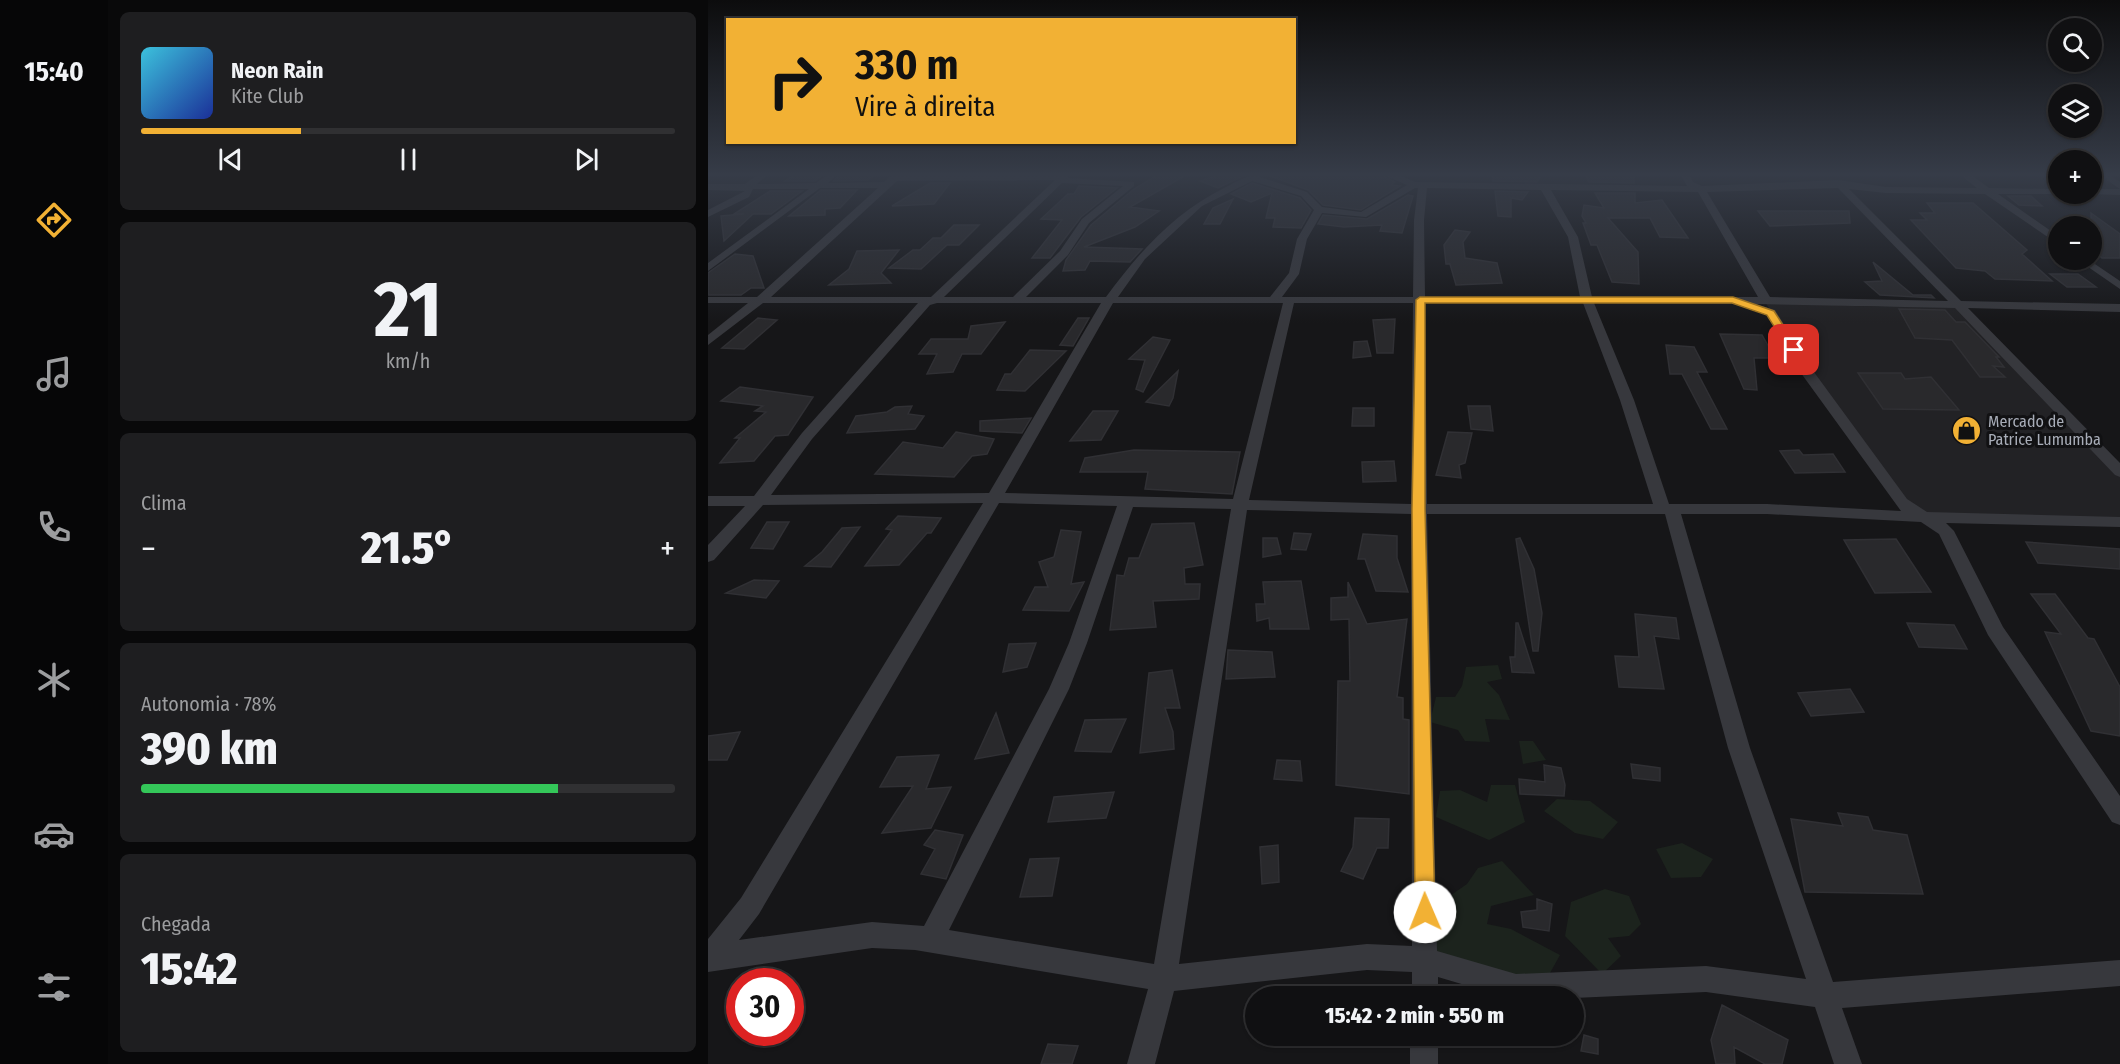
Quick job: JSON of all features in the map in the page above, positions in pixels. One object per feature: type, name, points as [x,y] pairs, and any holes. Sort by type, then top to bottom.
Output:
[{"type":"street","points":[[708,268],[768,224]]},
{"type":"street","points":[[708,341],[760,300],[845,224]]},
{"type":"street","points":[[708,556],[759,500],[807,436],[929,302],[1014,224]]},
{"type":"street","points":[[1014,302],[1064,253],[1083,224]]},
{"type":"street","points":[[708,958],[750,906],[994,498],[1108,302],[1141,257],[1177,224]]},
{"type":"street","points":[[1272,301],[1293,274],[1302,239],[1311,224]]},
{"type":"street","points":[[1419,224],[1419,509],[1425,986]]},
{"type":"street","points":[[1567,224],[1573,237],[1587,300],[1668,509],[1739,748],[1848,1064]]},
{"type":"street","points":[[1721,224],[1766,301]]},
{"type":"street","points":[[1878,224],[2120,472]]},
{"type":"street","points":[[2033,224],[2048,234]]},
{"type":"street","points":[[2097,270],[2120,286]]},
{"type":"street","points":[[708,300],[929,302],[1733,300],[2120,308]]},
{"type":"street","points":[[1733,300],[1771,313],[1805,369],[1901,503],[1923,517],[1938,523],[1946,531],[1995,630],[2120,815]]},
{"type":"street","points":[[1141,1064],[1164,979],[1215,649],[1241,503],[1289,301]]},
{"type":"street","points":[[708,501],[994,498],[1419,509],[1767,508],[1923,517],[2120,522]]},
{"type":"street","points":[[931,939],[1059,689],[1078,643],[1127,500]]},
{"type":"street","points":[[708,958],[872,935],[931,939],[1164,979],[1367,957],[1425,960],[1516,987],[1706,980],[1742,982],[1826,996],[2120,973]]},
{"type":"street","points":[[1424,1046],[1424,1064]]},
{"type":"shaded area","name":"Mercado de Patrice Lumumba","points":[[1765,302],[1877,307],[1961,304],[2120,466],[2120,518],[1902,512]]},
{"type":"shaded area","points":[[1498,665],[1502,679],[1487,682],[1499,695],[1510,720],[1485,719],[1490,742],[1465,741],[1458,730],[1430,722],[1436,697],[1455,697],[1462,686],[1466,667]]},
{"type":"shaded area","points":[[1519,741],[1533,741],[1546,760],[1523,764]]},
{"type":"shaded area","points":[[1491,785],[1515,785],[1525,822],[1489,840],[1436,817],[1440,791],[1460,790],[1487,802]]},
{"type":"shaded area","points":[[1557,799],[1590,801],[1618,822],[1603,839],[1575,833],[1544,811]]},
{"type":"shaded area","points":[[1682,843],[1713,859],[1701,877],[1671,878],[1656,849]]},
{"type":"shaded area","points":[[1502,861],[1534,895],[1491,906],[1487,924],[1511,929],[1560,955],[1545,982],[1488,972],[1434,951],[1431,909],[1467,884],[1478,868]]},
{"type":"shaded area","points":[[1605,889],[1629,896],[1641,924],[1629,936],[1608,938],[1621,956],[1602,974],[1565,936],[1571,902]]},
{"type":"building","points":[[722,224],[743,224],[724,241]]},
{"type":"building","points":[[1059,224],[1076,224],[1050,258],[1032,258]]},
{"type":"building","points":[[1140,224],[1084,247],[1142,249],[1130,262],[1090,261],[1085,270],[1063,271],[1066,260],[1091,225]]},
{"type":"building","points":[[1274,224],[1303,224],[1301,228],[1273,227]]},
{"type":"building","points":[[1318,224],[1405,224],[1402,233],[1380,231],[1382,225],[1344,227]]},
{"type":"building","points":[[1583,224],[1613,224],[1638,252],[1639,284],[1612,282],[1597,245],[1591,245]]},
{"type":"building","points":[[1653,224],[1678,224],[1688,238],[1660,237]]},
{"type":"building","points":[[1768,224],[1833,224],[1770,226]]},
{"type":"building","points":[[1914,224],[1997,224],[2027,250],[2022,254],[2052,281],[1995,279],[1985,271],[1956,268]]},
{"type":"building","points":[[2102,224],[2106,224],[2120,234],[2120,258],[2102,258]]},
{"type":"building","points":[[954,225],[979,225],[959,245],[947,245],[921,269],[889,268],[913,250],[920,250],[933,238],[941,238]]},
{"type":"building","points":[[1455,230],[1470,232],[1463,242],[1465,258],[1497,263],[1502,283],[1456,285],[1450,264],[1446,264],[1444,245]]},
{"type":"building","points":[[899,250],[881,273],[891,283],[829,285],[849,269],[857,251]]},
{"type":"building","points":[[735,254],[753,256],[764,288],[751,288],[741,295],[708,295],[708,273]]},
{"type":"building","points":[[1873,262],[1913,295],[1931,295],[1934,298],[1880,295],[1865,282],[1882,281]]},
{"type":"building","points":[[2050,274],[2078,274],[2096,287],[2067,287]]},
{"type":"building","points":[[1899,309],[1945,310],[1956,322],[1965,322],[1999,357],[1996,357],[2004,367],[1993,366],[2005,377],[1980,377],[1952,340],[1915,338]]},
{"type":"building","points":[[758,318],[777,320],[744,349],[722,348]]},
{"type":"building","points":[[1078,318],[1089,318],[1073,346],[1060,345]]},
{"type":"building","points":[[1395,319],[1393,353],[1377,353],[1373,320]]},
{"type":"building","points":[[1005,322],[981,354],[962,354],[953,372],[927,374],[937,354],[919,354],[931,339],[968,339],[971,326]]},
{"type":"building","points":[[1720,334],[1762,335],[1775,358],[1754,358],[1757,390],[1744,389]]},
{"type":"building","points":[[1153,337],[1170,340],[1143,392],[1136,389],[1145,360],[1129,359]]},
{"type":"building","points":[[1367,341],[1371,356],[1353,358],[1354,342]]},
{"type":"building","points":[[1666,345],[1694,347],[1707,372],[1697,372],[1727,429],[1711,429],[1682,374],[1670,374]]},
{"type":"building","points":[[1030,350],[1066,351],[1025,391],[997,390],[1005,374],[1011,374]]},
{"type":"building","points":[[1178,371],[1173,398],[1169,406],[1146,402]]},
{"type":"building","points":[[1858,373],[1901,373],[1905,379],[1931,377],[1959,410],[1883,409]]},
{"type":"building","points":[[740,387],[813,397],[788,435],[775,436],[754,461],[720,463],[740,438],[735,438],[766,412],[755,411],[763,406],[721,401]]},
{"type":"building","points":[[912,406],[908,414],[924,416],[915,429],[847,433],[856,416],[887,412],[895,407]]},
{"type":"building","points":[[1468,406],[1490,406],[1493,431],[1471,429]]},
{"type":"building","points":[[1353,408],[1374,408],[1374,426],[1352,426]]},
{"type":"building","points":[[1093,411],[1118,411],[1101,440],[1070,441]]},
{"type":"building","points":[[1031,418],[1022,433],[980,431],[980,421]]},
{"type":"building","points":[[956,432],[994,439],[987,454],[972,456],[954,477],[875,474],[903,442],[943,448]]},
{"type":"building","points":[[1448,432],[1472,433],[1465,463],[1459,465],[1461,478],[1436,475]]},
{"type":"building","points":[[1134,450],[1240,452],[1232,494],[1145,489],[1148,472],[1080,472],[1085,458]]},
{"type":"building","points":[[1799,450],[1803,455],[1833,454],[1845,472],[1795,473],[1780,451]]},
{"type":"building","points":[[1394,461],[1396,481],[1363,482],[1362,462]]},
{"type":"building","points":[[898,516],[941,518],[931,533],[927,533],[899,565],[865,566],[892,530],[886,529]]},
{"type":"building","points":[[767,522],[789,522],[773,549],[751,548]]},
{"type":"building","points":[[1194,523],[1203,565],[1184,568],[1185,584],[1200,584],[1199,599],[1153,601],[1156,627],[1110,630],[1117,575],[1124,576],[1129,558],[1139,558],[1152,524]]},
{"type":"building","points":[[860,527],[831,567],[805,566],[822,552],[842,528]]},
{"type":"building","points":[[1061,530],[1081,532],[1071,584],[1084,582],[1069,611],[1023,610],[1035,587],[1048,587],[1039,562],[1054,557]]},
{"type":"building","points":[[1294,533],[1311,534],[1306,550],[1291,549]]},
{"type":"building","points":[[1363,534],[1397,536],[1397,558],[1408,592],[1376,591],[1365,559],[1358,559]]},
{"type":"building","points":[[1263,538],[1277,538],[1281,554],[1263,557]]},
{"type":"building","points":[[1520,538],[1534,569],[1542,613],[1538,651],[1533,651],[1516,539]]},
{"type":"building","points":[[1896,539],[1931,592],[1875,593],[1844,540]]},
{"type":"building","points":[[2026,542],[2120,549],[2120,569],[2038,563]]},
{"type":"building","points":[[754,580],[779,581],[766,598],[726,593]]},
{"type":"building","points":[[1301,581],[1309,629],[1270,629],[1269,618],[1257,621],[1256,604],[1265,604],[1263,582]]},
{"type":"building","points":[[1348,582],[1367,624],[1407,619],[1397,697],[1403,698],[1403,719],[1409,720],[1409,794],[1336,785],[1338,681],[1350,681],[1349,619],[1331,620],[1331,598],[1348,597]]},
{"type":"building","points":[[2031,594],[2055,594],[2088,638],[2094,639],[2120,687],[2120,736],[2091,731],[2045,632],[2061,634]]},
{"type":"building","points":[[1635,614],[1676,618],[1679,639],[1654,636],[1664,689],[1619,687],[1615,656],[1639,657]]},
{"type":"building","points":[[1516,623],[1518,623],[1534,673],[1512,672],[1510,657],[1515,657]]},
{"type":"building","points":[[1907,623],[1954,625],[1967,649],[1919,647]]},
{"type":"building","points":[[1036,643],[1027,667],[1003,672],[1009,644]]},
{"type":"building","points":[[1228,650],[1272,652],[1275,677],[1226,679]]},
{"type":"building","points":[[1172,670],[1180,708],[1165,708],[1173,732],[1174,749],[1140,753],[1149,673]]},
{"type":"building","points":[[1850,689],[1864,712],[1811,716],[1798,693]]},
{"type":"building","points":[[996,713],[1009,753],[975,759]]},
{"type":"building","points":[[1126,719],[1111,752],[1075,751],[1085,720]]},
{"type":"building","points":[[740,732],[727,760],[708,760],[708,736]]},
{"type":"building","points":[[939,755],[926,789],[951,787],[931,828],[882,833],[913,786],[880,787],[897,757]]},
{"type":"building","points":[[1277,760],[1300,761],[1302,781],[1274,779]]},
{"type":"building","points":[[1631,764],[1660,768],[1660,781],[1633,778]]},
{"type":"building","points":[[1544,765],[1561,768],[1565,785],[1564,796],[1520,794],[1519,779],[1545,782]]},
{"type":"building","points":[[1114,792],[1106,818],[1048,822],[1054,797]]},
{"type":"building","points":[[1838,813],[1868,817],[1873,830],[1907,835],[1923,894],[1805,892],[1791,819],[1843,826]]},
{"type":"building","points":[[1355,818],[1389,819],[1388,848],[1377,848],[1363,879],[1341,871],[1353,847]]},
{"type":"building","points":[[935,830],[963,835],[946,879],[921,874],[935,849],[924,845]]},
{"type":"building","points":[[1278,845],[1279,882],[1262,884],[1260,847]]},
{"type":"building","points":[[1059,858],[1052,896],[1020,897],[1030,859]]},
{"type":"building","points":[[1537,899],[1552,904],[1549,931],[1523,927],[1521,912],[1537,910]]},
{"type":"building","points":[[1722,1005],[1788,1040],[1782,1064],[1765,1064],[1734,1047],[1735,1064],[1716,1064],[1711,1040]]},
{"type":"building","points":[[1584,1035],[1598,1039],[1598,1054],[1581,1051],[1584,1046]]},
{"type":"building","points":[[1048,1044],[1078,1046],[1072,1064],[1041,1064]]},
{"type":"place","name":"Mercado de Patrice Lumumba","points":[[1967,430]]},
{"type":"route","points":[[1425,912],[1419,509],[1420,300],[1733,300],[1771,313],[1794,350]]}]
